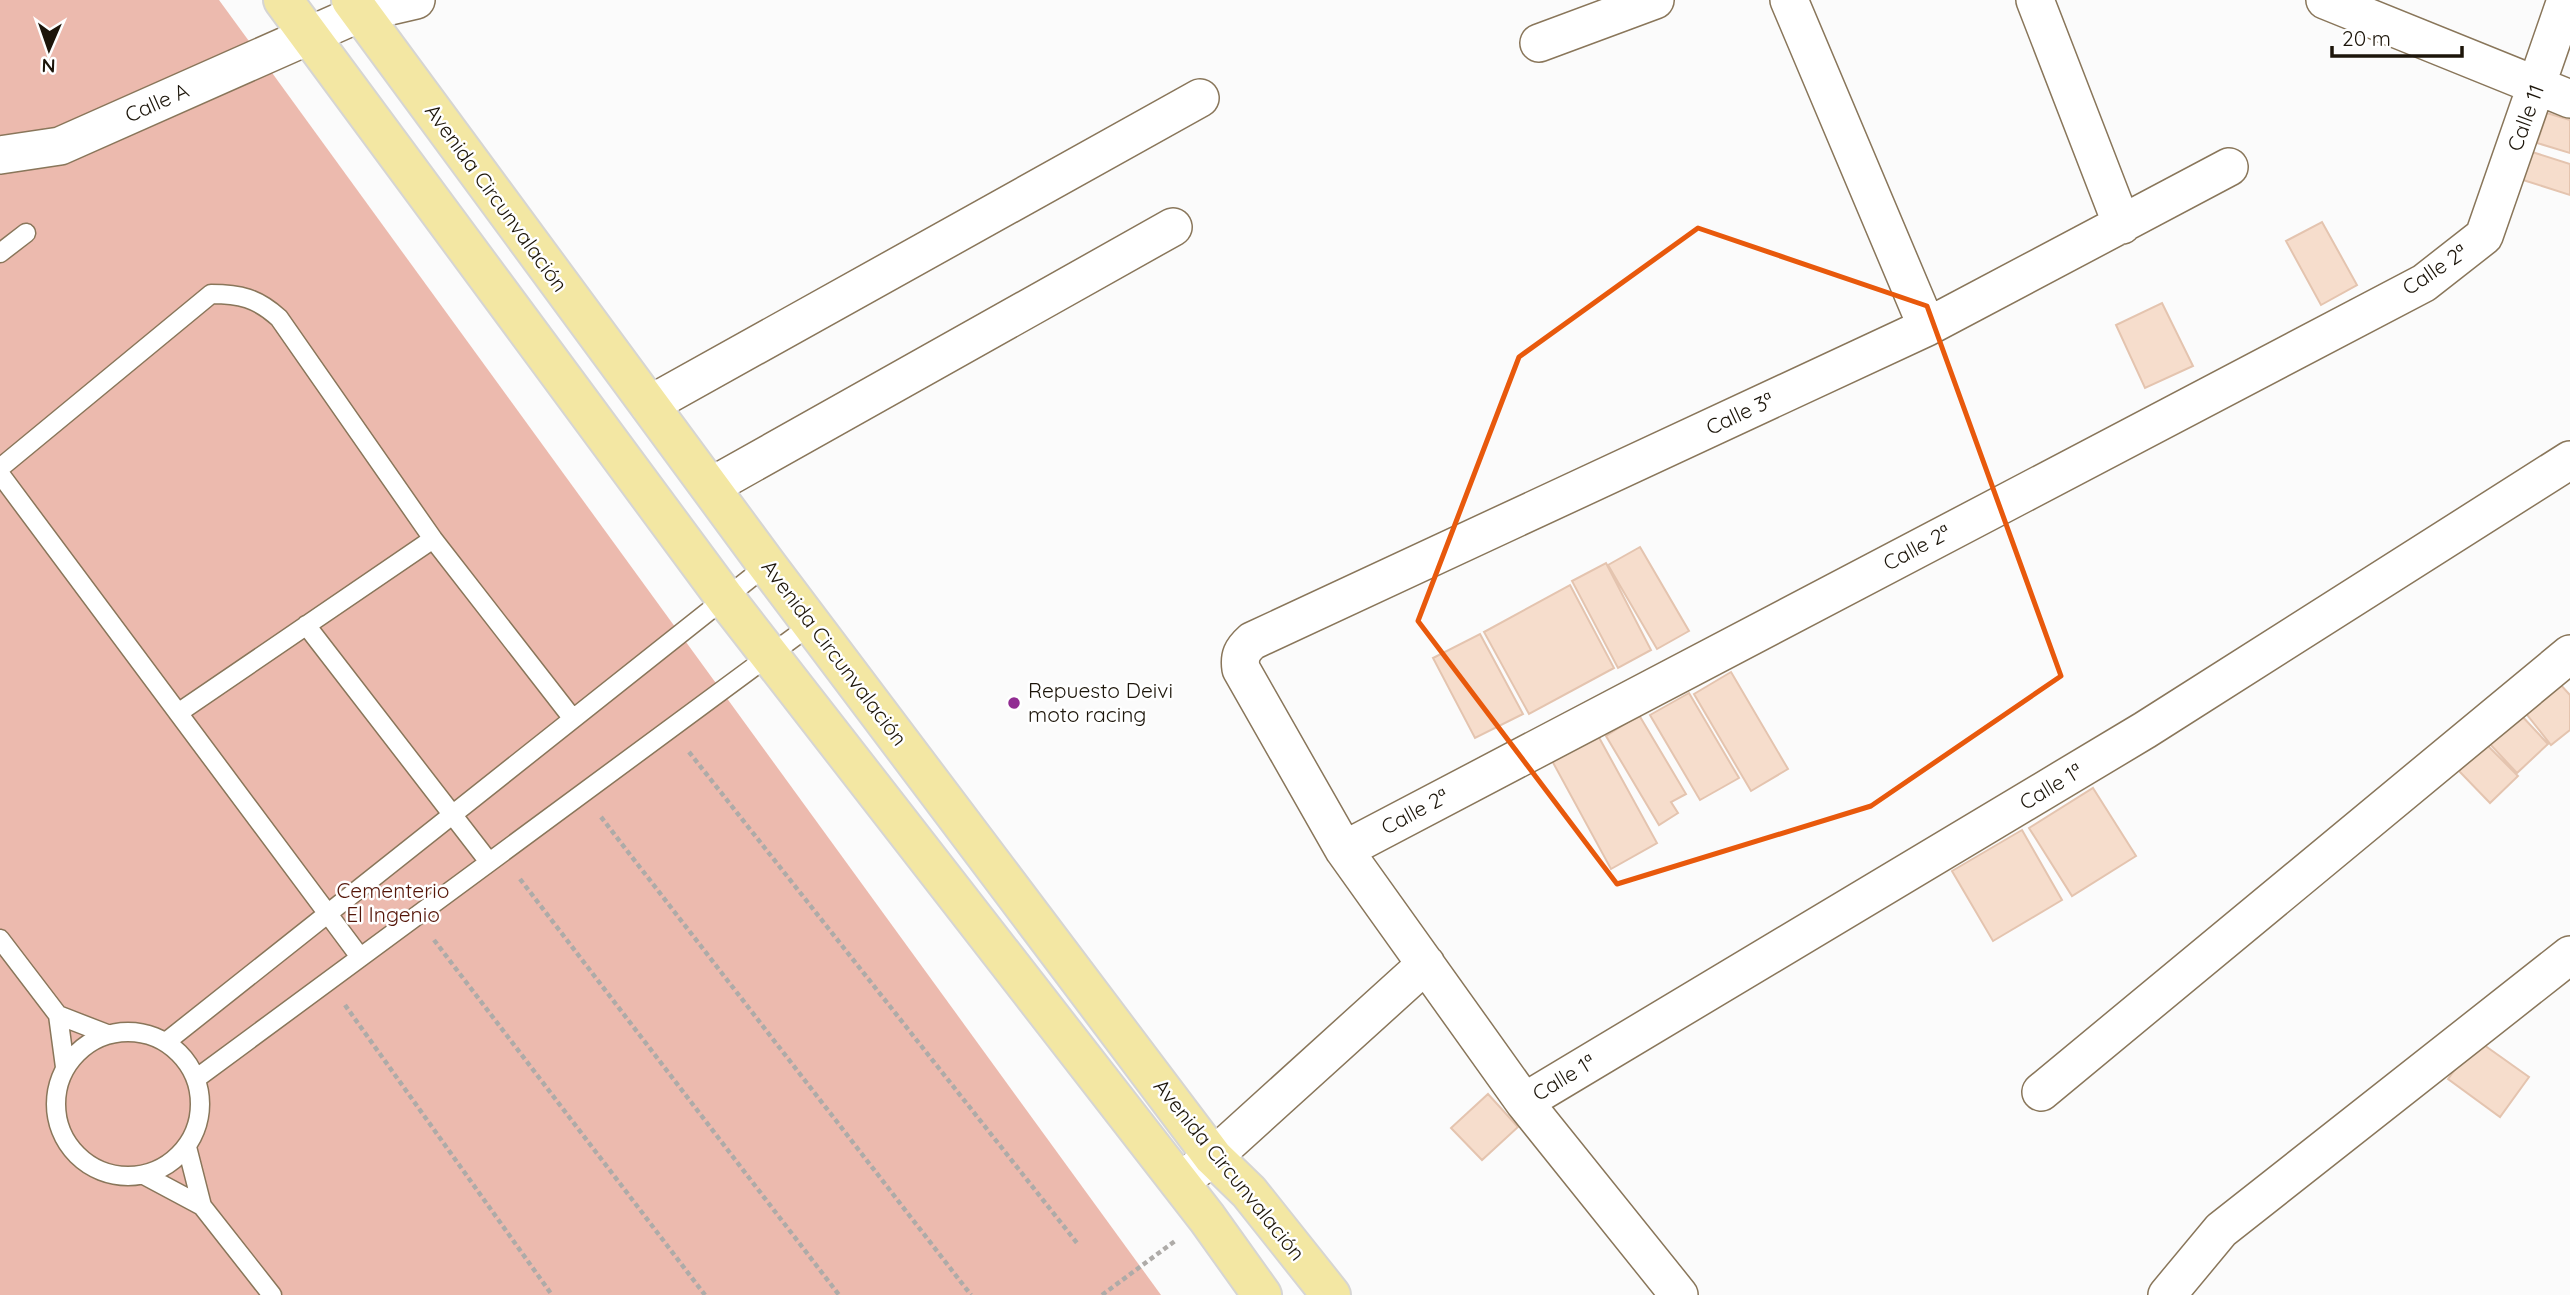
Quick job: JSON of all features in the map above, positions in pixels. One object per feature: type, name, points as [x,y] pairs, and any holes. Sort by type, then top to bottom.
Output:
[{"type":"main road","points":[[283,0],[725,598],[1207,1218],[1262,1295]]},
{"type":"main road","name":"Avenida Circunvalación","points":[[355,6],[767,565],[1213,1157],[1249,1192],[1331,1295]]},
{"type":"street","name":"Calle A","points":[[0,155],[60,146],[310,36],[355,6],[416,0]]},
{"type":"street","points":[[1539,43],[1655,0]]},
{"type":"street","points":[[1788,0],[1927,327]]},
{"type":"street","points":[[2035,0],[2122,225]]},
{"type":"street","points":[[2325,0],[2554,93]]},
{"type":"street","name":"Calle 11","points":[[2484,236],[2554,93],[2566,0]]},
{"type":"street","points":[[649,405],[1200,98]]},
{"type":"street","name":"Calle 3ª","points":[[1344,850],[1241,670],[1240,658],[1244,648],[1252,640],[1927,327],[2230,167]]},
{"type":"street","points":[[710,488],[1173,227]]},
{"type":"street","name":"Calle 2ª","points":[[1344,850],[2424,283],[2484,236]]},
{"type":"street","name":"Calle 1ª","points":[[1524,1102],[2146,730],[2570,460]]},
{"type":"street","points":[[2041,1092],[2570,654]]},
{"type":"street","points":[[1344,850],[1524,1102],[1679,1295]]},
{"type":"street","points":[[2167,1295],[2221,1230],[2570,956]]},
{"type":"street","points":[[1179,1182],[1213,1157],[1426,964]]},
{"type":"lane","points":[[0,253],[26,233]]},
{"type":"lane","points":[[0,468],[211,295],[237,294],[260,301],[279,317],[433,539],[573,719]]},
{"type":"lane","points":[[0,474],[326,915],[360,957]]},
{"type":"lane","points":[[178,713],[433,539]]},
{"type":"lane","points":[[166,1042],[767,565]]},
{"type":"lane","points":[[197,1078],[812,624]]},
{"type":"lane","points":[[306,625],[452,815],[495,858]]},
{"type":"lane","points":[[0,939],[58,1015],[65,1067]]},
{"type":"lane","points":[[58,1015],[107,1034]]},
{"type":"lane","points":[[127,1031],[147,1034],[166,1042],[184,1057],[197,1078],[201,1101],[198,1126],[187,1147],[169,1165],[144,1175],[115,1175],[89,1166],[68,1147],[57,1121],[55,1093],[65,1067],[83,1047],[107,1034],[127,1031]]},
{"type":"lane","points":[[187,1147],[202,1206]]},
{"type":"lane","points":[[144,1175],[202,1206],[272,1295]]},
{"type":"path","points":[[670,729],[1077,1243]]},
{"type":"path","points":[[582,793],[971,1295]]},
{"type":"path","points":[[495,858],[838,1295]]},
{"type":"path","points":[[416,916],[705,1295]]},
{"type":"path","points":[[328,981],[552,1295]]},
{"type":"path","points":[[1101,1295],[1207,1218]]},
{"type":"highlighted area","points":[[1698,228],[1927,306],[2061,676],[1871,806],[1617,884],[1418,621],[1519,357]]},
{"type":"green space","name":"Cementerio El Ingenio","points":[[0,0],[219,0],[1161,1295],[0,1295]]},
{"type":"building","points":[[2547,113],[2570,120],[2570,153],[2537,143]]},
{"type":"building","points":[[2529,151],[2570,164],[2570,195],[2520,179]]},
{"type":"building","points":[[2322,222],[2357,285],[2321,305],[2286,241]]},
{"type":"building","points":[[2162,303],[2193,366],[2145,388],[2116,325]]},
{"type":"building","points":[[1640,547],[1689,631],[1657,649],[1608,565]]},
{"type":"building","points":[[1606,563],[1651,650],[1618,668],[1572,581]]},
{"type":"building","points":[[1570,585],[1614,668],[1529,714],[1484,632]]},
{"type":"building","points":[[1480,634],[1523,714],[1475,738],[1433,658]]},
{"type":"building","points":[[1731,672],[1788,769],[1751,791],[1694,694]]},
{"type":"building","points":[[2559,683],[2570,695],[2570,730],[2551,745],[2524,711]]},
{"type":"building","points":[[1689,693],[1739,778],[1700,800],[1650,715]]},
{"type":"building","points":[[2520,714],[2548,744],[2517,773],[2489,743]]},
{"type":"building","points":[[1639,715],[1686,794],[1671,802],[1678,813],[1659,825],[1606,736]]},
{"type":"building","points":[[1596,732],[1657,843],[1611,869],[1550,757]]},
{"type":"building","points":[[2486,744],[2518,776],[2490,803],[2459,771]]},
{"type":"building","points":[[2093,788],[2136,856],[2072,896],[2029,828]]},
{"type":"building","points":[[2022,830],[2062,900],[1993,941],[1952,871]]},
{"type":"building","points":[[2477,1040],[2529,1077],[2500,1117],[2448,1079]]},
{"type":"building","points":[[1488,1094],[1518,1127],[1482,1160],[1451,1128]]},
{"type":"place","name":"Repuesto Deivi moto racing","points":[[1014,703]]}]
